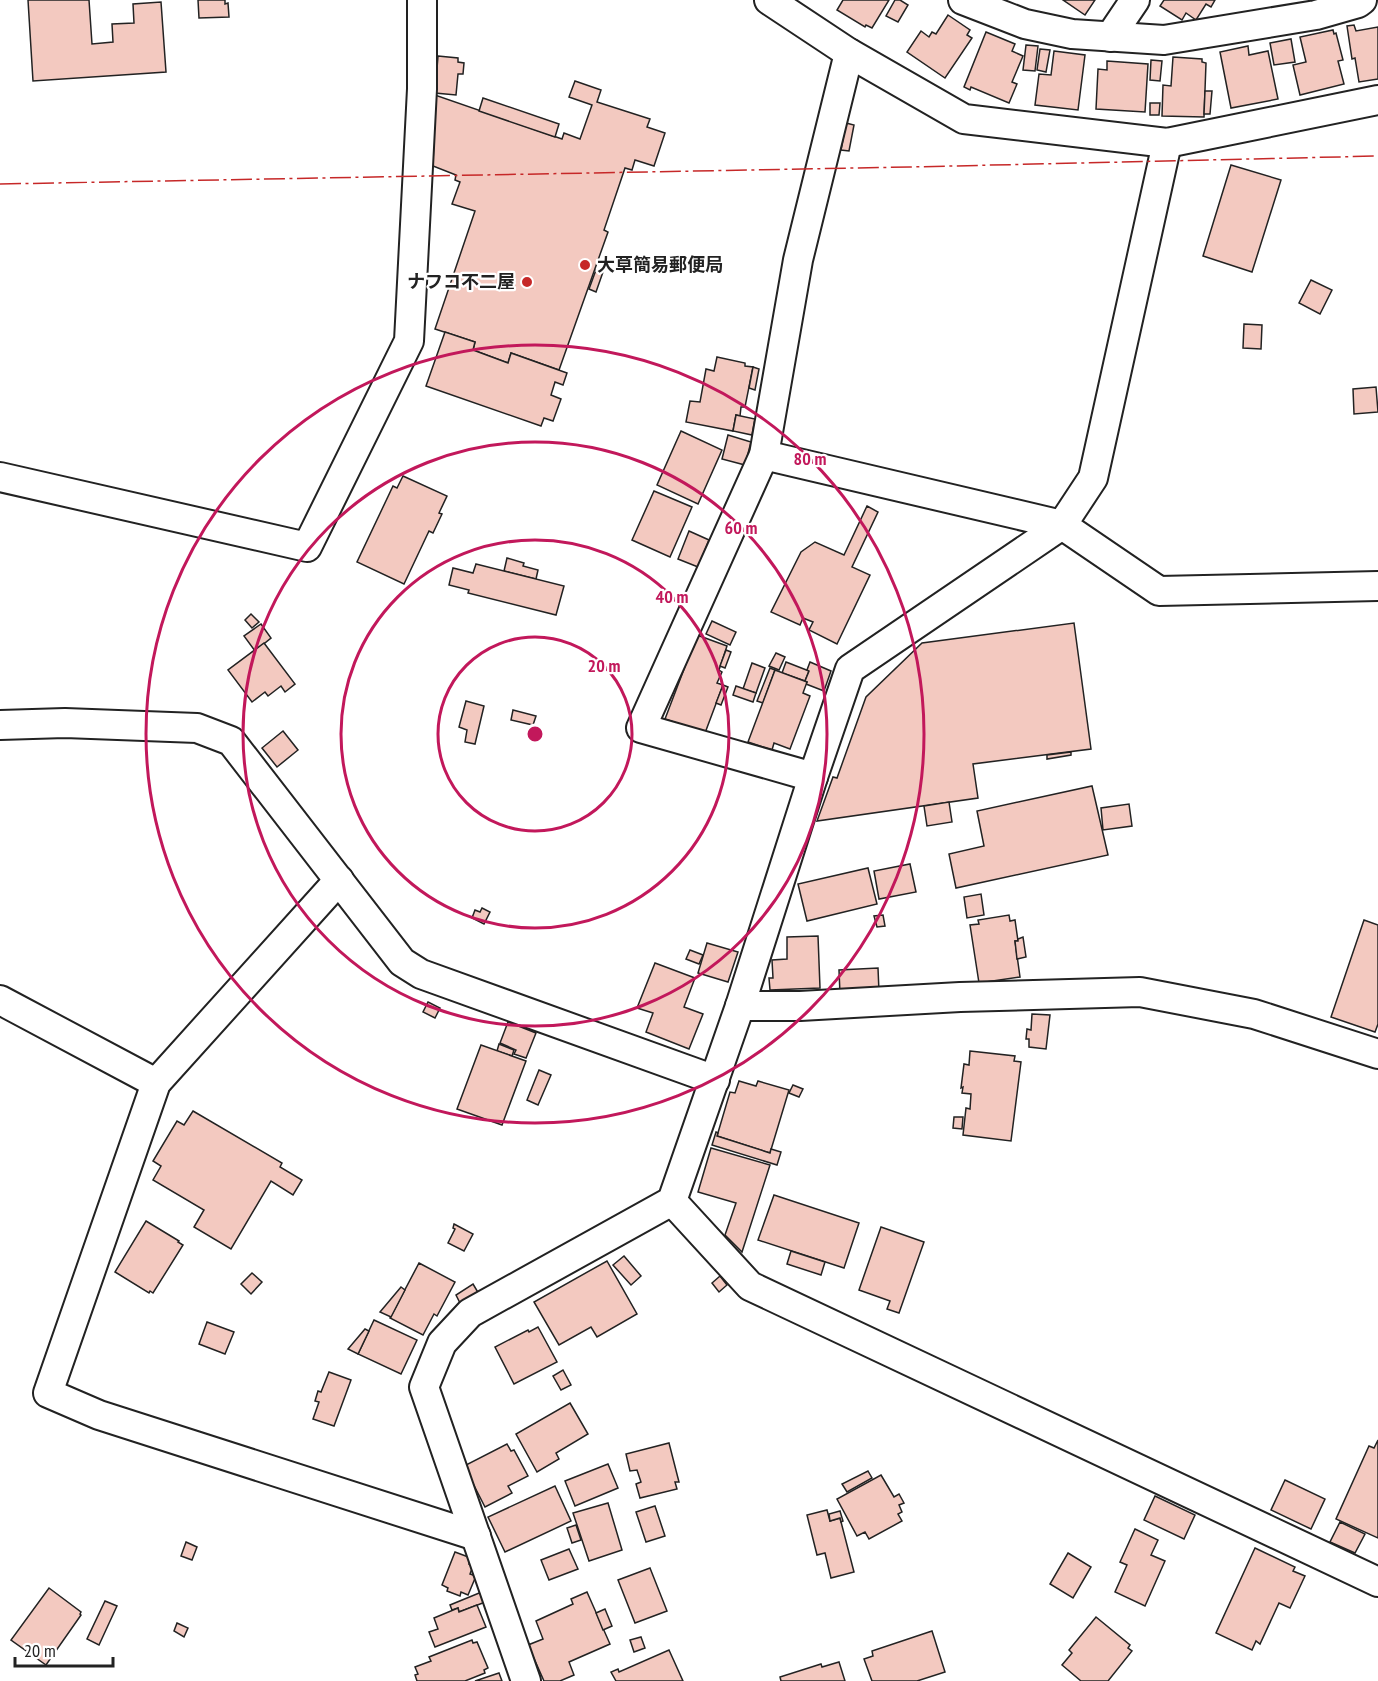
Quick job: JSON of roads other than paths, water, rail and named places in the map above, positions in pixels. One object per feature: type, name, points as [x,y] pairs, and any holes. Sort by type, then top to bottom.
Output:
[{"type":"street","points":[[0,477],[308,547],[409,340],[422,89],[422,0]]},
{"type":"street","points":[[769,0],[849,53],[964,119],[1167,144],[1378,100]]},
{"type":"street","points":[[963,0],[1025,24],[1072,34],[1164,40],[1304,7],[1358,3],[1362,0]]},
{"type":"street","points":[[1110,37],[1135,0]]},
{"type":"street","points":[[813,777],[641,728],[764,455],[798,260],[849,53]]},
{"type":"street","points":[[526,1681],[424,1387],[442,1343],[470,1313],[672,1201],[740,1006],[850,669],[1062,525],[1093,478],[1167,144]]},
{"type":"street","points":[[764,455],[1062,525],[1159,591],[1378,586]]},
{"type":"street","points":[[0,724],[65,723],[197,728],[231,741],[402,962],[421,974],[715,1080]]},
{"type":"street","points":[[339,880],[156,1083],[48,1393],[99,1415],[476,1536]]},
{"type":"street","points":[[740,1006],[800,1006],[1140,992],[1254,1014],[1378,1054]]},
{"type":"street","points":[[0,1000],[156,1083]]},
{"type":"street","points":[[672,1201],[750,1286],[1378,1582]]},
{"type":"place","name":"大草簡易郵便局","points":[[585,265]]},
{"type":"place","name":"ナフコ不二屋","points":[[527,282]]}]
